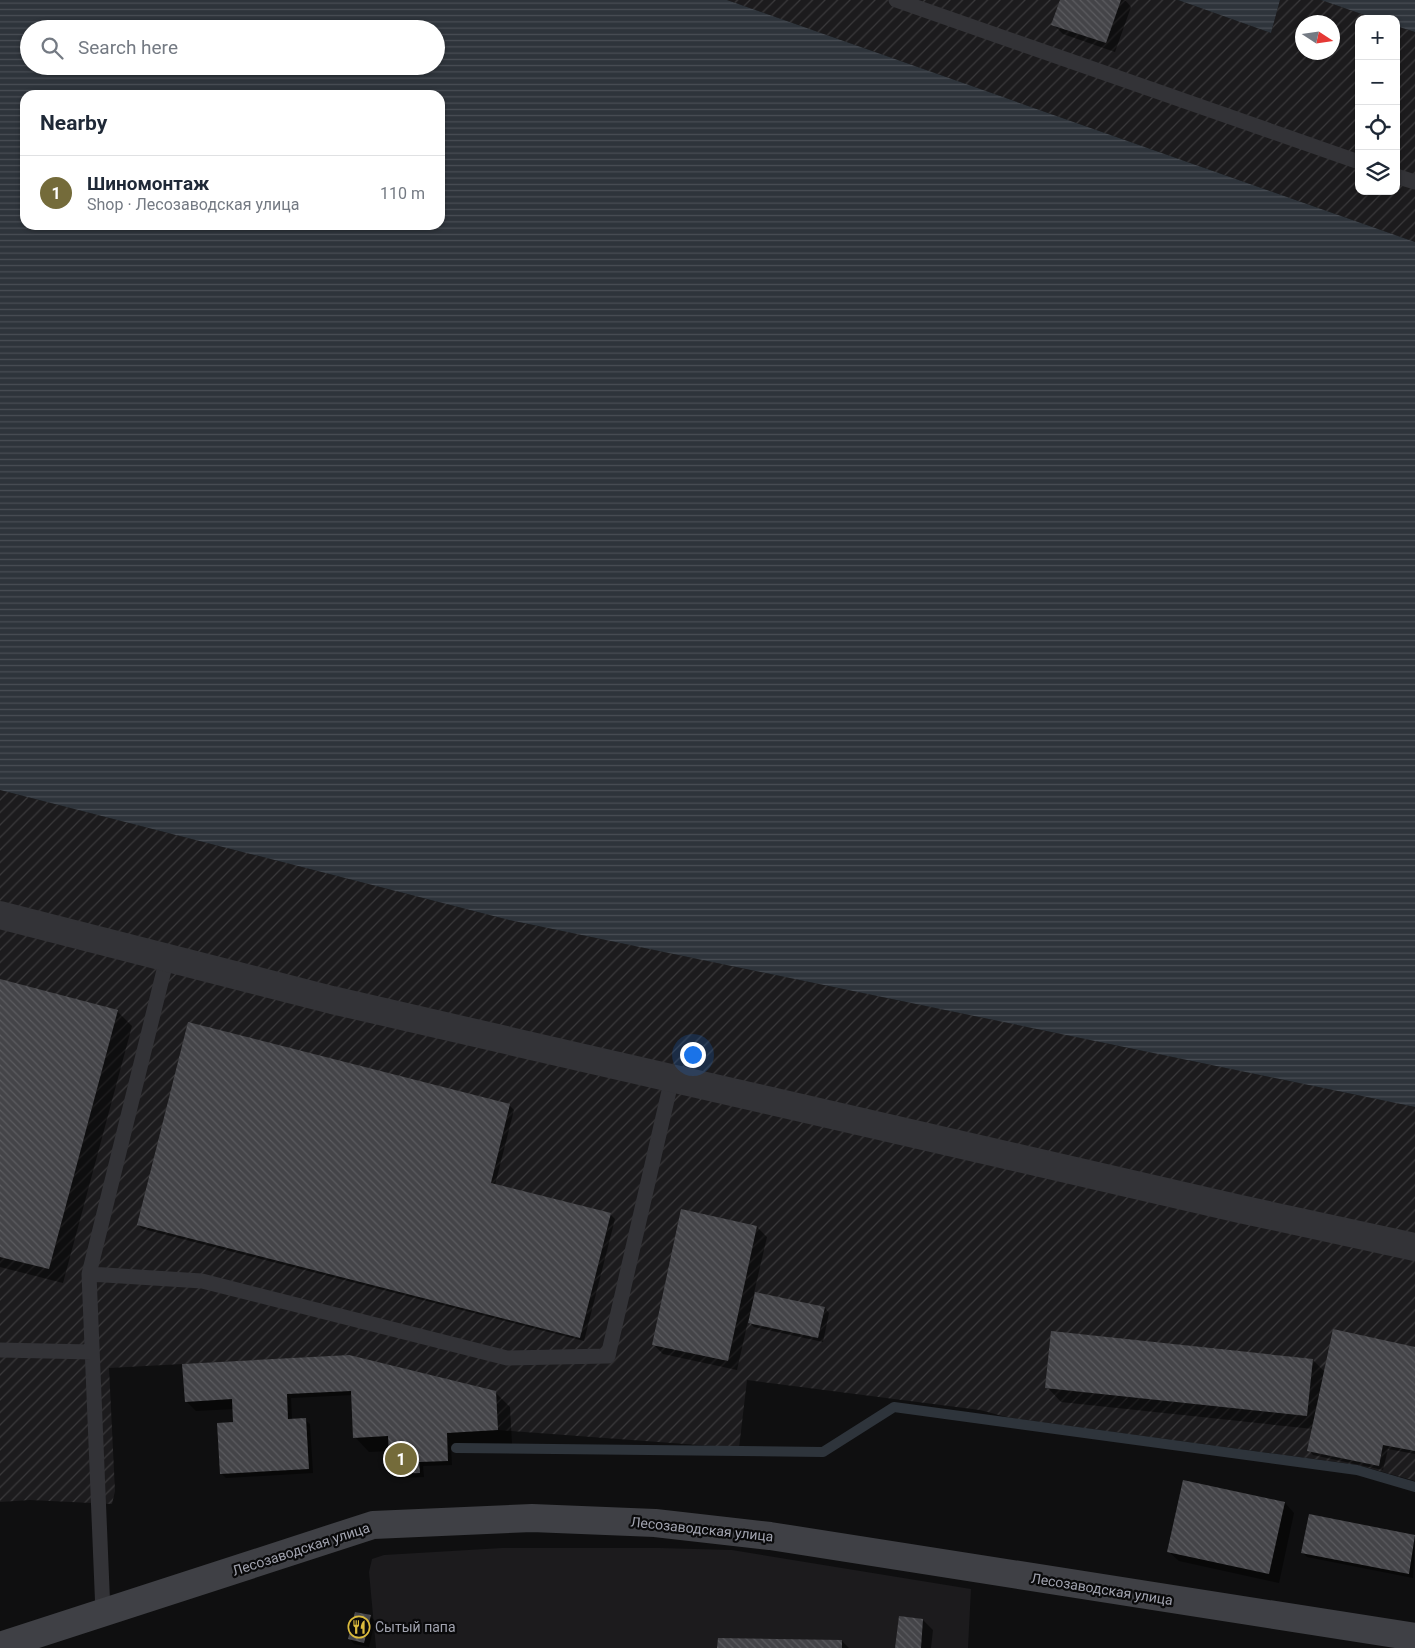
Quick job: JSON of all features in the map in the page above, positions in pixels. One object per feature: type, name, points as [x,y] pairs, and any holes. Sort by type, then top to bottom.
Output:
[{"type":"main road","name":"Лесозаводская улица","points":[[0,1646],[373,1525],[532,1518],[656,1523],[770,1536],[1415,1637]]},
{"type":"street","points":[[0,915],[332,1000],[1240,1209],[1415,1247]]},
{"type":"lane","points":[[896,0],[1355,161]]},
{"type":"lane","points":[[1400,177],[1415,182]]},
{"type":"lane","points":[[103,1613],[89,1274],[167,958]]},
{"type":"lane","points":[[89,1274],[202,1281],[507,1358],[608,1356],[672,1078]]},
{"type":"lane","points":[[0,1350],[92,1352]]},
{"type":"shaded area","points":[[0,0],[727,0],[1415,242],[1415,1107],[509,920],[0,790]]},
{"type":"shaded area","points":[[727,0],[1178,0],[1271,33],[1280,0],[1321,0],[1364,15],[1355,15],[1355,195],[1400,195],[1400,27],[1415,32],[1415,242]]},
{"type":"shaded area","points":[[1178,0],[1280,0],[1271,33]]},
{"type":"shaded area","points":[[1321,0],[1415,0],[1415,32],[1400,27],[1400,15],[1364,15]]},
{"type":"shaded area","points":[[0,790],[509,920],[1415,1107],[1415,1481],[1358,1465],[1010,1418],[980,1410],[747,1380],[739,1448],[498,1430],[349,1355],[109,1368],[115,1491],[112,1504],[30,1500],[0,1502]]},
{"type":"shaded area","points":[[502,1548],[732,1550],[971,1589],[968,1648],[376,1648],[369,1572],[372,1559],[384,1555]]},
{"type":"building","points":[[1060,0],[1121,0],[1106,43],[1051,25]]},
{"type":"building","points":[[0,979],[118,1010],[49,1269],[0,1257]]},
{"type":"building","points":[[188,1022],[510,1104],[491,1183],[611,1213],[580,1338],[137,1225]]},
{"type":"building","points":[[681,1209],[757,1226],[728,1361],[652,1345]]},
{"type":"building","points":[[755,1292],[825,1307],[818,1338],[748,1323]]},
{"type":"building","points":[[1333,1329],[1415,1347],[1415,1451],[1383,1445],[1379,1466],[1307,1451]]},
{"type":"building","points":[[1051,1331],[1313,1359],[1307,1416],[1045,1388]]},
{"type":"building","points":[[349,1355],[496,1391],[498,1430],[447,1433],[448,1461],[419,1462],[420,1473],[390,1474],[388,1436],[353,1438],[351,1391],[287,1394],[288,1419],[306,1418],[309,1469],[220,1474],[217,1423],[233,1422],[232,1399],[185,1402],[182,1364]]},
{"type":"building","points":[[1183,1480],[1285,1502],[1269,1574],[1167,1552]]},
{"type":"building","points":[[1309,1514],[1415,1535],[1409,1574],[1301,1553]]},
{"type":"building","name":"Сытый папа","points":[[355,1612],[371,1615],[364,1643],[348,1639]]},
{"type":"building","points":[[899,1616],[923,1619],[921,1648],[895,1648]]},
{"type":"building","points":[[718,1638],[842,1640],[842,1648],[717,1648]]},
{"type":"waterway","points":[[456,1448],[823,1452],[894,1407],[1357,1470],[1415,1487]]},
{"type":"place","name":"Шиномонтаж","points":[[401,1459]]},
{"type":"place","name":"Сытый папа","points":[[359,1627]]}]
